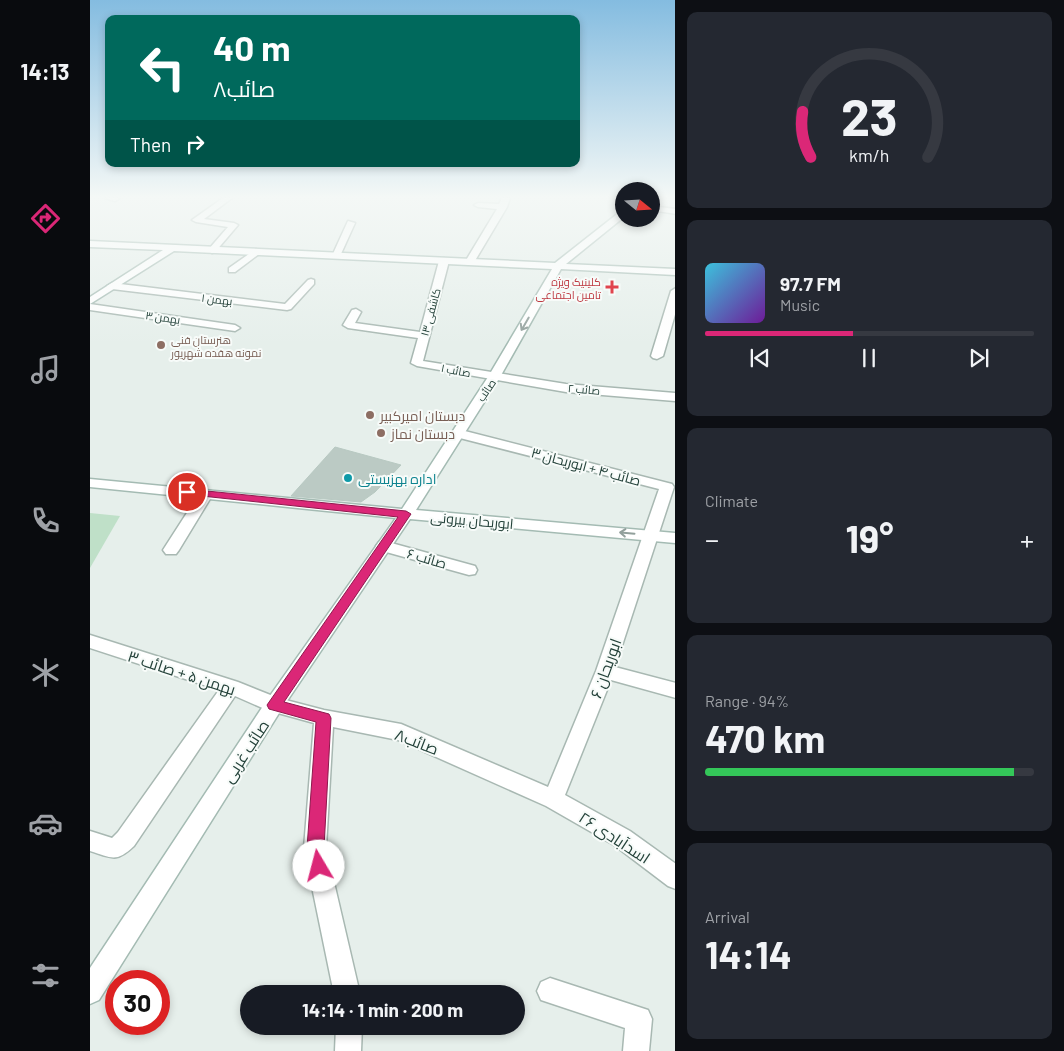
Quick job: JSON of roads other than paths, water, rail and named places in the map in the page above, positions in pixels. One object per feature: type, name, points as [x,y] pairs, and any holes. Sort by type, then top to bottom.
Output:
[{"type":"street","points":[[152,247],[444,261],[560,264],[675,272]]},
{"type":"street","points":[[336,256],[340,247]]},
{"type":"street","points":[[470,262],[479,247]]},
{"type":"street","points":[[560,264],[581,247]]},
{"type":"street","points":[[90,301],[172,248]]},
{"type":"street","points":[[232,270],[256,252]]},
{"type":"street","name":"کاشفی ۱۳","points":[[417,362],[444,261]]},
{"type":"street","name":"صائب","points":[[406,514],[494,377],[560,264]]},
{"type":"street","name":"بهمن ۱","points":[[112,286],[287,307],[311,282]]},
{"type":"street","points":[[658,356],[675,291]]},
{"type":"street","name":"بهمن ۳","points":[[90,307],[235,328]]},
{"type":"street","points":[[356,312],[348,325],[424,336]]},
{"type":"street","name":"صائب ۱","points":[[417,362],[494,377]]},
{"type":"street","name":"صائب ۲","points":[[494,377],[566,388],[675,397]]},
{"type":"street","name":"صائب ۴ + ابوریحان ۳","points":[[457,433],[671,488],[650,535]]},
{"type":"street","name":"ابوریحان بیرونی","points":[[90,483],[675,538]]},
{"type":"street","points":[[171,550],[206,494]]},
{"type":"street","name":"صائب غربی","points":[[90,991],[274,705],[406,514]]},
{"type":"street","name":"ابوریحان ۶","points":[[553,799],[605,671],[650,535]]},
{"type":"street","name":"صائب ۶","points":[[384,546],[469,570]]},
{"type":"street","name":"بهمن ۵ + صائب ۳","points":[[90,641],[231,687],[274,705]]},
{"type":"street","points":[[605,671],[675,691]]},
{"type":"street","points":[[90,841],[115,849],[126,839],[231,687]]},
{"type":"street","name":"صائب۸","points":[[274,705],[324,718],[400,732],[553,799]]},
{"type":"street","points":[[324,718],[315,848],[344,985]]},
{"type":"street","name":"اسدآبادی ۲۶","points":[[553,799],[622,838],[675,878]]},
{"type":"street","points":[[550,992],[639,1019],[636,1051]]},
{"type":"street","points":[[348,1051],[349,1035]]},
{"type":"place","name":"کلینیک ویژه تامین اجتماعی","points":[[612,287]]},
{"type":"place","name":"هنرستان فنی نمونه هفده شهریور","points":[[161,345]]},
{"type":"place","name":"دبستان امیرکبیر","points":[[370,415]]},
{"type":"place","name":"دبستان نماز","points":[[381,433]]},
{"type":"place","name":"اداره بهزیستی","points":[[348,478]]}]
